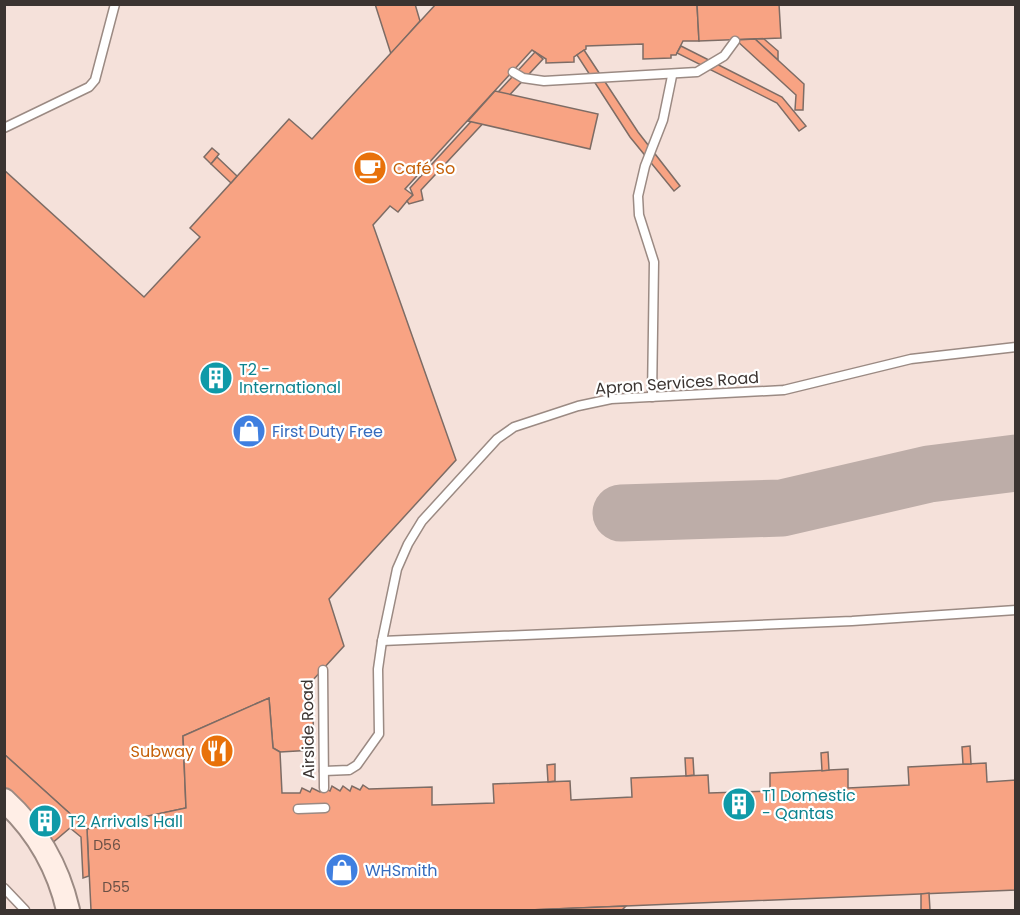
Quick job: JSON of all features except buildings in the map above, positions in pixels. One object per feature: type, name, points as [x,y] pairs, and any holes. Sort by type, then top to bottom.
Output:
[{"type":"street","points":[[4,800],[35,834],[50,857],[61,881],[68,910]]},
{"type":"lane","points":[[4,128],[89,87],[95,80],[115,4]]},
{"type":"lane","points":[[513,72],[523,78],[544,81],[672,76],[698,72],[712,66],[724,56],[735,41]]},
{"type":"lane","points":[[652,397],[654,262],[639,215],[638,196],[645,166],[663,120],[672,76]]},
{"type":"lane","name":"Apron Services Road","points":[[324,771],[349,770],[357,765],[379,734],[378,669],[382,641],[397,569],[408,544],[422,521],[497,439],[513,427],[578,406],[611,399],[784,390],[911,358],[1016,346]]},
{"type":"lane","points":[[382,641],[852,621],[1016,610]]},
{"type":"lane","name":"Airside Road","points":[[323,670],[324,788]]},
{"type":"lane","points":[[298,809],[325,808]]},
{"type":"lane","points":[[4,888],[25,910]]},
{"type":"taxiway","points":[[621,513],[782,508],[929,474],[1016,463]]},
{"type":"place","name":"Café So","points":[[370,168]]},
{"type":"place","name":"T2 - International","points":[[216,378]]},
{"type":"place","name":"First Duty Free","points":[[249,431]]},
{"type":"place","name":"Subway","points":[[217,751]]},
{"type":"place","name":"T1 Domestic - Qantas","points":[[739,804]]},
{"type":"place","name":"T2 Arrivals Hall","points":[[45,821]]},
{"type":"place","name":"WHSmith","points":[[342,870]]}]
